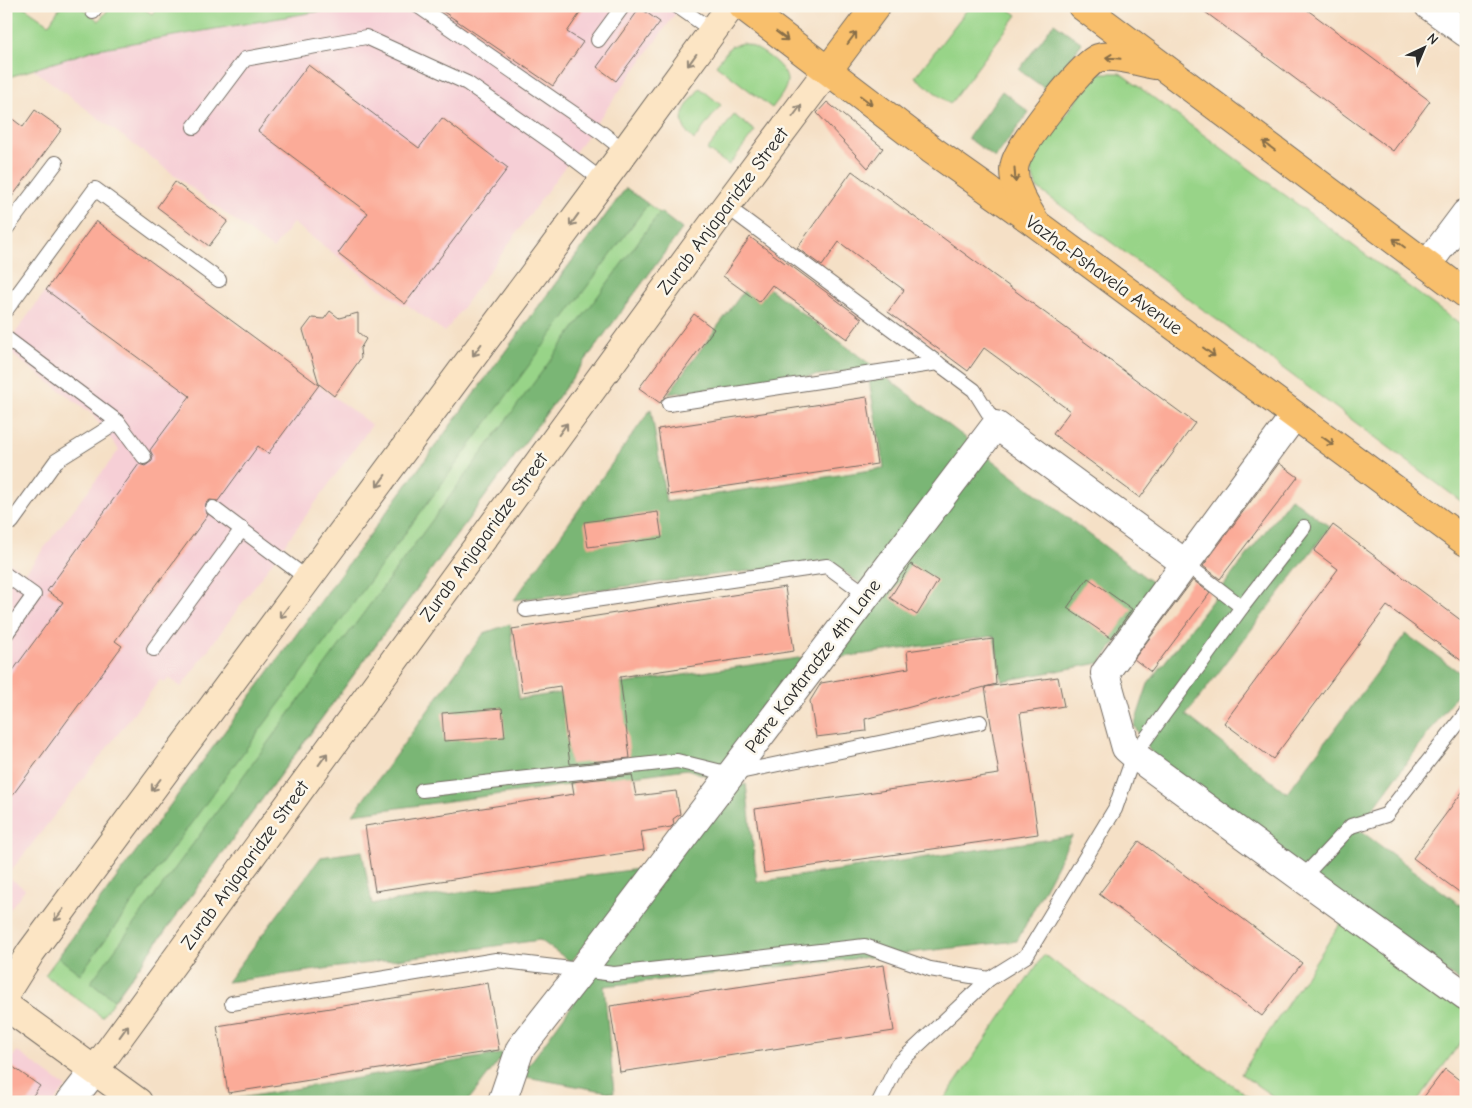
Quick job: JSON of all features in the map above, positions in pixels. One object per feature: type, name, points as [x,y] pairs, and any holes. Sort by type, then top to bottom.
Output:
[{"type":"main road","points":[[6,992],[32,952],[603,181],[730,6]]},
{"type":"main road","name":"Vazha-Pshavela Avenue","points":[[743,6],[932,150],[1466,542]]},
{"type":"main road","name":"Zurab Anjaparidze Street","points":[[95,1070],[726,206],[876,6]]},
{"type":"main road","points":[[1082,6],[1466,294]]},
{"type":"main road","points":[[1035,224],[1019,191],[1014,169],[1016,158],[1051,109],[1092,60],[1111,56],[1161,66]]},
{"type":"main road","points":[[6,1006],[138,1102]]},
{"type":"street","points":[[1429,6],[1466,33]]},
{"type":"street","points":[[1427,265],[1466,213]]},
{"type":"street","points":[[1294,416],[1105,673],[1126,748],[1466,996]]},
{"type":"street","points":[[996,425],[1186,564]]},
{"type":"street","name":"Petre Kavtaradze 4th Lane","points":[[502,1102],[520,1049],[583,969],[996,425]]},
{"type":"street","points":[[70,1102],[95,1070]]},
{"type":"lane","points":[[418,6],[602,132],[625,151]]},
{"type":"lane","points":[[598,40],[623,6]]},
{"type":"lane","points":[[677,6],[712,31]]},
{"type":"lane","points":[[194,128],[245,58],[366,36],[467,83],[557,146],[603,181]]},
{"type":"lane","points":[[6,229],[56,162]]},
{"type":"lane","points":[[6,310],[95,189],[219,280]]},
{"type":"lane","points":[[726,206],[974,390],[996,425]]},
{"type":"lane","points":[[6,338],[118,422],[144,456]]},
{"type":"lane","points":[[669,404],[938,363]]},
{"type":"lane","points":[[12,522],[56,461],[118,422]]},
{"type":"lane","points":[[213,508],[308,579]]},
{"type":"lane","points":[[879,1102],[898,1064],[989,979],[1026,956],[1115,809],[1134,754],[1242,606],[1304,527]]},
{"type":"lane","points":[[154,649],[242,529]]},
{"type":"lane","points":[[1186,564],[1242,606]]},
{"type":"lane","points":[[526,610],[827,566],[867,595]]},
{"type":"lane","points":[[6,574],[34,596],[6,634]]},
{"type":"lane","points":[[1302,878],[1351,826],[1386,815],[1466,713]]},
{"type":"lane","points":[[422,790],[677,761],[730,774],[980,722]]},
{"type":"lane","points":[[232,1003],[496,960],[614,974],[865,946],[930,969],[989,979]]},
{"type":"shaded area","points":[[350,6],[681,6],[445,332],[406,304],[404,306],[293,223],[273,249],[33,69],[97,49]]},
{"type":"shaded area","points":[[96,221],[372,425],[181,687],[169,678],[165,682],[160,680],[7,876],[25,889],[6,914],[6,560],[25,573],[119,450],[92,414],[6,350],[6,346]]},
{"type":"shaded area","points":[[17,1051],[66,1087],[54,1102],[6,1102],[6,1066]]},
{"type":"green space","points":[[6,6],[23,6],[49,24],[61,6],[79,6],[99,21],[111,6],[140,6],[152,14],[158,6],[350,6],[97,49],[6,78]]},
{"type":"green space","points":[[970,6],[1005,6],[1017,15],[950,104],[915,77]]},
{"type":"green space","points":[[1054,23],[1082,43],[1047,90],[1019,70]]},
{"type":"green space","points":[[743,43],[770,57],[782,68],[785,74],[787,80],[786,87],[772,108],[716,65],[731,46]]},
{"type":"green space","points":[[1096,73],[1120,73],[1466,329],[1466,505],[1037,188],[1029,166]]},
{"type":"green space","points":[[700,88],[721,105],[694,140],[687,133],[682,120],[686,108]]},
{"type":"green space","points":[[1002,91],[1029,112],[995,158],[968,138]]},
{"type":"green space","points":[[734,115],[755,131],[729,165],[707,150]]},
{"type":"green space","points":[[626,188],[682,229],[102,1017],[45,975]]},
{"type":"green space","points":[[626,188],[648,204],[80,974],[58,957]]},
{"type":"green space","points":[[660,212],[682,229],[114,1000],[91,982]]},
{"type":"green space","points":[[754,277],[875,368],[668,394]]},
{"type":"green space","points":[[887,378],[971,442],[862,585],[830,561],[514,600],[651,409],[666,502],[884,468],[869,380]]},
{"type":"green space","points":[[984,454],[1158,587],[1100,663],[1002,681],[994,636],[829,659]]},
{"type":"green space","points":[[1291,498],[1330,527],[1186,715],[1287,793],[1406,634],[1466,677],[1466,682],[1358,829],[1466,909],[1466,986],[1159,765],[1134,726],[1148,684]]},
{"type":"green space","points":[[510,624],[519,699],[805,657],[713,778],[687,769],[353,814],[484,633]]},
{"type":"green space","points":[[746,784],[757,882],[1072,836],[1017,941],[604,986],[614,1093],[521,1076],[725,793]]},
{"type":"green space","points":[[362,851],[372,904],[646,868],[571,962],[540,940],[227,982],[321,857]]},
{"type":"green space","points":[[1343,920],[1466,1008],[1466,1035],[1417,1102],[1281,1102],[1241,1074]]},
{"type":"green space","points":[[1044,955],[1257,1102],[942,1102]]},
{"type":"green space","points":[[505,1053],[467,1102],[231,1102],[229,1100]]},
{"type":"building","points":[[435,6],[585,6],[567,32],[583,42],[553,86]]},
{"type":"building","points":[[1197,6],[1302,6],[1430,101],[1393,151]]},
{"type":"building","points":[[640,8],[660,22],[616,81],[597,67]]},
{"type":"building","points":[[308,65],[419,148],[442,118],[508,168],[405,304],[338,253],[368,213],[258,131]]},
{"type":"building","points":[[827,102],[883,148],[868,168],[817,113]]},
{"type":"building","points":[[35,110],[62,129],[6,205],[6,114],[23,127]]},
{"type":"building","points":[[852,171],[1195,423],[1140,498],[1053,434],[1070,411],[984,348],[968,371],[888,312],[904,290],[839,242],[822,266],[797,248]]},
{"type":"building","points":[[175,182],[228,221],[209,246],[157,207]]},
{"type":"building","points":[[96,221],[319,385],[268,454],[258,446],[218,501],[210,500],[206,503],[205,511],[208,515],[115,641],[122,646],[6,804],[6,680],[63,602],[47,591],[139,464],[145,466],[152,461],[153,456],[150,450],[190,396],[46,290]]},
{"type":"building","points":[[750,237],[862,319],[847,339],[772,285],[759,302],[723,276]]},
{"type":"building","points":[[330,311],[339,318],[358,313],[358,332],[366,339],[360,349],[361,358],[334,396],[319,384],[303,330],[312,318],[324,319]]},
{"type":"building","points":[[694,314],[714,329],[660,403],[639,388]]},
{"type":"building","points":[[867,397],[877,464],[668,495],[658,429]]},
{"type":"building","points":[[1279,463],[1298,477],[1220,579],[1203,566]]},
{"type":"building","points":[[658,512],[662,538],[588,547],[584,522]]},
{"type":"building","points":[[1333,525],[1466,624],[1466,664],[1387,606],[1273,759],[1224,723],[1338,569],[1314,551]]},
{"type":"building","points":[[911,564],[938,581],[917,615],[890,598]]},
{"type":"building","points":[[1088,578],[1132,609],[1111,638],[1067,608]]},
{"type":"building","points":[[1193,580],[1210,593],[1151,672],[1134,659]]},
{"type":"building","points":[[785,587],[794,651],[620,677],[630,758],[570,764],[560,686],[522,692],[512,629]]},
{"type":"building","points":[[993,639],[996,684],[865,719],[866,731],[816,737],[810,701],[821,683],[909,668],[907,651]]},
{"type":"building","points":[[1058,677],[1064,706],[1020,713],[1038,834],[764,873],[755,809],[999,774],[985,687]]},
{"type":"building","points":[[502,708],[505,737],[444,741],[442,713]]},
{"type":"building","points":[[632,775],[636,796],[676,791],[680,814],[673,819],[674,824],[671,827],[641,832],[644,850],[375,891],[365,826],[574,794],[572,782]]},
{"type":"building","points":[[1466,787],[1466,897],[1413,858]]},
{"type":"building","points":[[1139,841],[1302,963],[1262,1016],[1099,894]]},
{"type":"building","points":[[884,965],[894,1031],[620,1072],[610,1006]]},
{"type":"building","points":[[488,983],[499,1050],[228,1093],[217,1026]]},
{"type":"building","points":[[6,1062],[40,1086],[28,1102],[6,1102]]},
{"type":"building","points":[[1445,1069],[1466,1085],[1466,1102],[1420,1102]]}]
